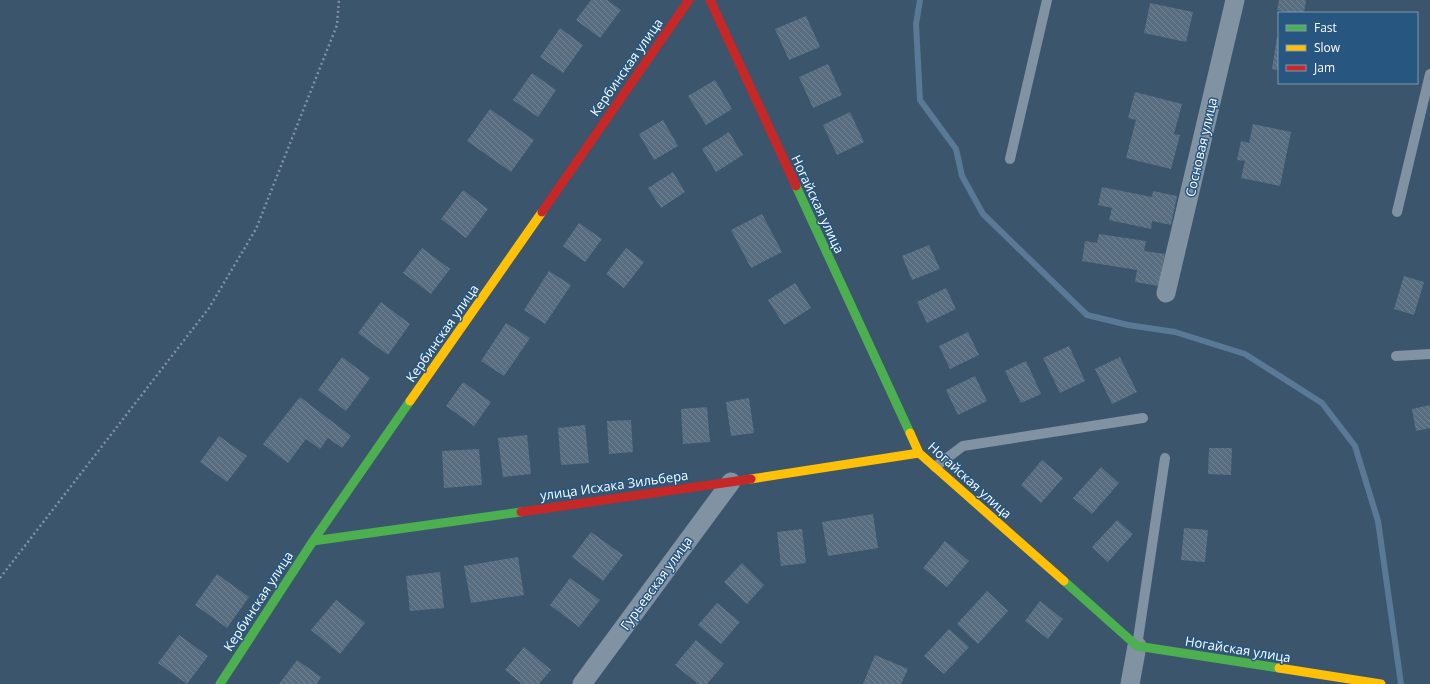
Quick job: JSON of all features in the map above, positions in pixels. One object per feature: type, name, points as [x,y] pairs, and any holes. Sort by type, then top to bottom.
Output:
[{"type":"street","name":"Кербинская улица","points":[[220,684],[313,541],[689,0]]},
{"type":"street","name":"Ногайская улица","points":[[710,0],[919,452],[935,468],[1137,646],[1349,682],[1382,684]]},
{"type":"street","name":"Сосновая улица","points":[[1166,294],[1235,0]]},
{"type":"street","name":"улица Исхака Зильбера","points":[[313,541],[731,482],[919,452]]},
{"type":"street","name":"Гурьевская улица","points":[[582,684],[731,482]]},
{"type":"street","points":[[1130,684],[1137,646]]},
{"type":"lane","points":[[1010,159],[1047,0]]},
{"type":"lane","points":[[1397,212],[1430,74]]},
{"type":"lane","points":[[1396,356],[1430,354]]},
{"type":"lane","points":[[935,468],[963,446],[1143,418]]},
{"type":"lane","points":[[1137,646],[1165,458]]},
{"type":"path","points":[[0,578],[209,308],[256,229],[337,25],[339,0]]},
{"type":"building","points":[[591,0],[607,0],[621,10],[600,38],[576,20]]},
{"type":"building","points":[[1279,0],[1306,0],[1304,12],[1287,12],[1277,10]]},
{"type":"building","points":[[1150,3],[1193,12],[1186,42],[1144,33]]},
{"type":"building","points":[[806,16],[820,47],[789,60],[775,29]]},
{"type":"building","points":[[560,28],[583,45],[563,73],[540,57]]},
{"type":"building","points":[[1277,37],[1278,37],[1278,70],[1272,69]]},
{"type":"building","points":[[828,64],[842,95],[813,108],[799,77]]},
{"type":"building","points":[[532,73],[556,90],[538,117],[513,100]]},
{"type":"building","points":[[715,80],[732,109],[706,125],[688,96]]},
{"type":"building","points":[[1135,92],[1182,104],[1174,134],[1180,135],[1171,169],[1126,158],[1136,120],[1128,118]]},
{"type":"building","points":[[490,109],[534,140],[511,172],[467,141]]},
{"type":"building","points":[[850,112],[864,142],[837,155],[823,125]]},
{"type":"building","points":[[663,120],[678,146],[654,160],[639,134]]},
{"type":"building","points":[[1253,124],[1291,132],[1280,186],[1241,178],[1245,161],[1237,160],[1241,141],[1249,143]]},
{"type":"building","points":[[729,132],[743,155],[716,172],[702,149]]},
{"type":"building","points":[[673,172],[685,192],[661,208],[648,188]]},
{"type":"building","points":[[1102,187],[1152,197],[1153,191],[1177,196],[1171,225],[1152,221],[1151,229],[1109,220],[1112,208],[1098,205]]},
{"type":"building","points":[[463,190],[488,209],[466,238],[441,219]]},
{"type":"building","points":[[762,214],[782,252],[751,268],[731,230]]},
{"type":"building","points":[[579,223],[602,239],[585,262],[563,246]]},
{"type":"building","points":[[1099,234],[1146,241],[1144,251],[1165,254],[1159,286],[1135,282],[1137,270],[1082,261],[1085,241],[1097,243]]},
{"type":"building","points":[[929,245],[940,269],[912,280],[902,256]]},
{"type":"building","points":[[422,248],[450,269],[431,294],[403,273]]},
{"type":"building","points":[[626,248],[644,262],[624,288],[606,274]]},
{"type":"building","points":[[549,271],[571,285],[545,324],[524,310]]},
{"type":"building","points":[[1404,276],[1424,282],[1414,315],[1394,309]]},
{"type":"building","points":[[795,283],[811,308],[784,325],[768,300]]},
{"type":"building","points":[[946,288],[956,309],[927,323],[917,302]]},
{"type":"building","points":[[381,302],[410,324],[388,355],[358,333]]},
{"type":"building","points":[[506,323],[530,338],[504,376],[481,361]]},
{"type":"building","points":[[968,332],[979,355],[950,369],[939,346]]},
{"type":"building","points":[[1069,346],[1085,381],[1060,393],[1043,358]]},
{"type":"building","points":[[342,357],[370,378],[346,411],[318,390]]},
{"type":"building","points":[[1120,357],[1137,392],[1112,404],[1095,369]]},
{"type":"building","points":[[1026,361],[1041,394],[1021,403],[1005,371]]},
{"type":"building","points":[[975,376],[987,401],[958,415],[946,390]]},
{"type":"building","points":[[463,382],[491,402],[474,426],[446,406]]},
{"type":"building","points":[[300,397],[351,436],[342,448],[328,438],[320,449],[306,439],[288,463],[263,444]]},
{"type":"building","points":[[749,398],[754,433],[731,436],[726,402]]},
{"type":"building","points":[[1430,405],[1430,428],[1416,431],[1412,409]]},
{"type":"building","points":[[707,407],[710,442],[683,444],[681,409]]},
{"type":"building","points":[[631,420],[633,452],[609,454],[607,421]]},
{"type":"building","points":[[585,425],[589,463],[561,465],[558,428]]},
{"type":"building","points":[[527,435],[531,474],[503,477],[498,438]]},
{"type":"building","points":[[219,436],[247,456],[227,482],[200,462]]},
{"type":"building","points":[[1209,448],[1232,448],[1231,475],[1208,474]]},
{"type":"building","points":[[479,449],[482,485],[444,488],[442,451]]},
{"type":"building","points":[[1042,460],[1063,478],[1041,503],[1021,485]]},
{"type":"building","points":[[1101,467],[1119,483],[1092,514],[1073,498]]},
{"type":"building","points":[[873,514],[878,548],[828,556],[822,522]]},
{"type":"building","points":[[1117,520],[1133,534],[1108,562],[1092,547]]},
{"type":"building","points":[[1184,528],[1208,530],[1205,562],[1181,560]]},
{"type":"building","points":[[802,529],[806,563],[781,566],[777,532]]},
{"type":"building","points":[[591,532],[623,555],[603,581],[572,557]]},
{"type":"building","points":[[945,541],[969,561],[947,587],[923,568]]},
{"type":"building","points":[[518,557],[524,595],[471,603],[464,566]]},
{"type":"building","points":[[742,563],[764,585],[747,604],[724,582]]},
{"type":"building","points":[[440,572],[444,608],[410,611],[406,576]]},
{"type":"building","points":[[217,574],[249,597],[227,628],[195,605]]},
{"type":"building","points":[[570,578],[600,600],[579,627],[550,605]]},
{"type":"building","points":[[987,591],[1008,611],[978,644],[957,624]]},
{"type":"building","points":[[336,600],[365,623],[340,654],[311,630]]},
{"type":"building","points":[[1040,601],[1063,619],[1048,639],[1025,621]]},
{"type":"building","points":[[717,603],[740,622],[721,644],[698,625]]},
{"type":"building","points":[[949,629],[969,647],[944,674],[924,656]]},
{"type":"building","points":[[179,635],[208,656],[187,684],[158,663]]},
{"type":"building","points":[[696,640],[724,664],[707,684],[698,684],[675,665]]},
{"type":"building","points":[[524,647],[551,670],[539,684],[522,684],[505,670]]},
{"type":"building","points":[[875,655],[908,669],[901,684],[863,684]]},
{"type":"building","points":[[297,660],[321,677],[317,684],[279,684]]},
{"type":"waterway","points":[[920,0],[916,24],[920,100],[956,149],[962,176],[983,214],[1087,315],[1128,325],[1175,332],[1245,354],[1322,403],[1355,446],[1378,521],[1401,684]]},
{"type":"traffic: fast","points":[[796,186],[910,433]]},
{"type":"traffic: fast","points":[[220,684],[313,541],[410,401]]},
{"type":"traffic: fast","points":[[313,541],[521,512]]},
{"type":"traffic: fast","points":[[1064,581],[1137,646],[1279,668]]},
{"type":"traffic: slow","points":[[410,401],[542,212]]},
{"type":"traffic: slow","points":[[910,433],[919,453],[1064,581]]},
{"type":"traffic: slow","points":[[751,479],[919,453]]},
{"type":"traffic: slow","points":[[1279,668],[1381,684]]},
{"type":"traffic: jam","points":[[542,212],[689,0]]},
{"type":"traffic: jam","points":[[710,0],[796,186]]},
{"type":"traffic: jam","points":[[521,512],[751,479]]}]
